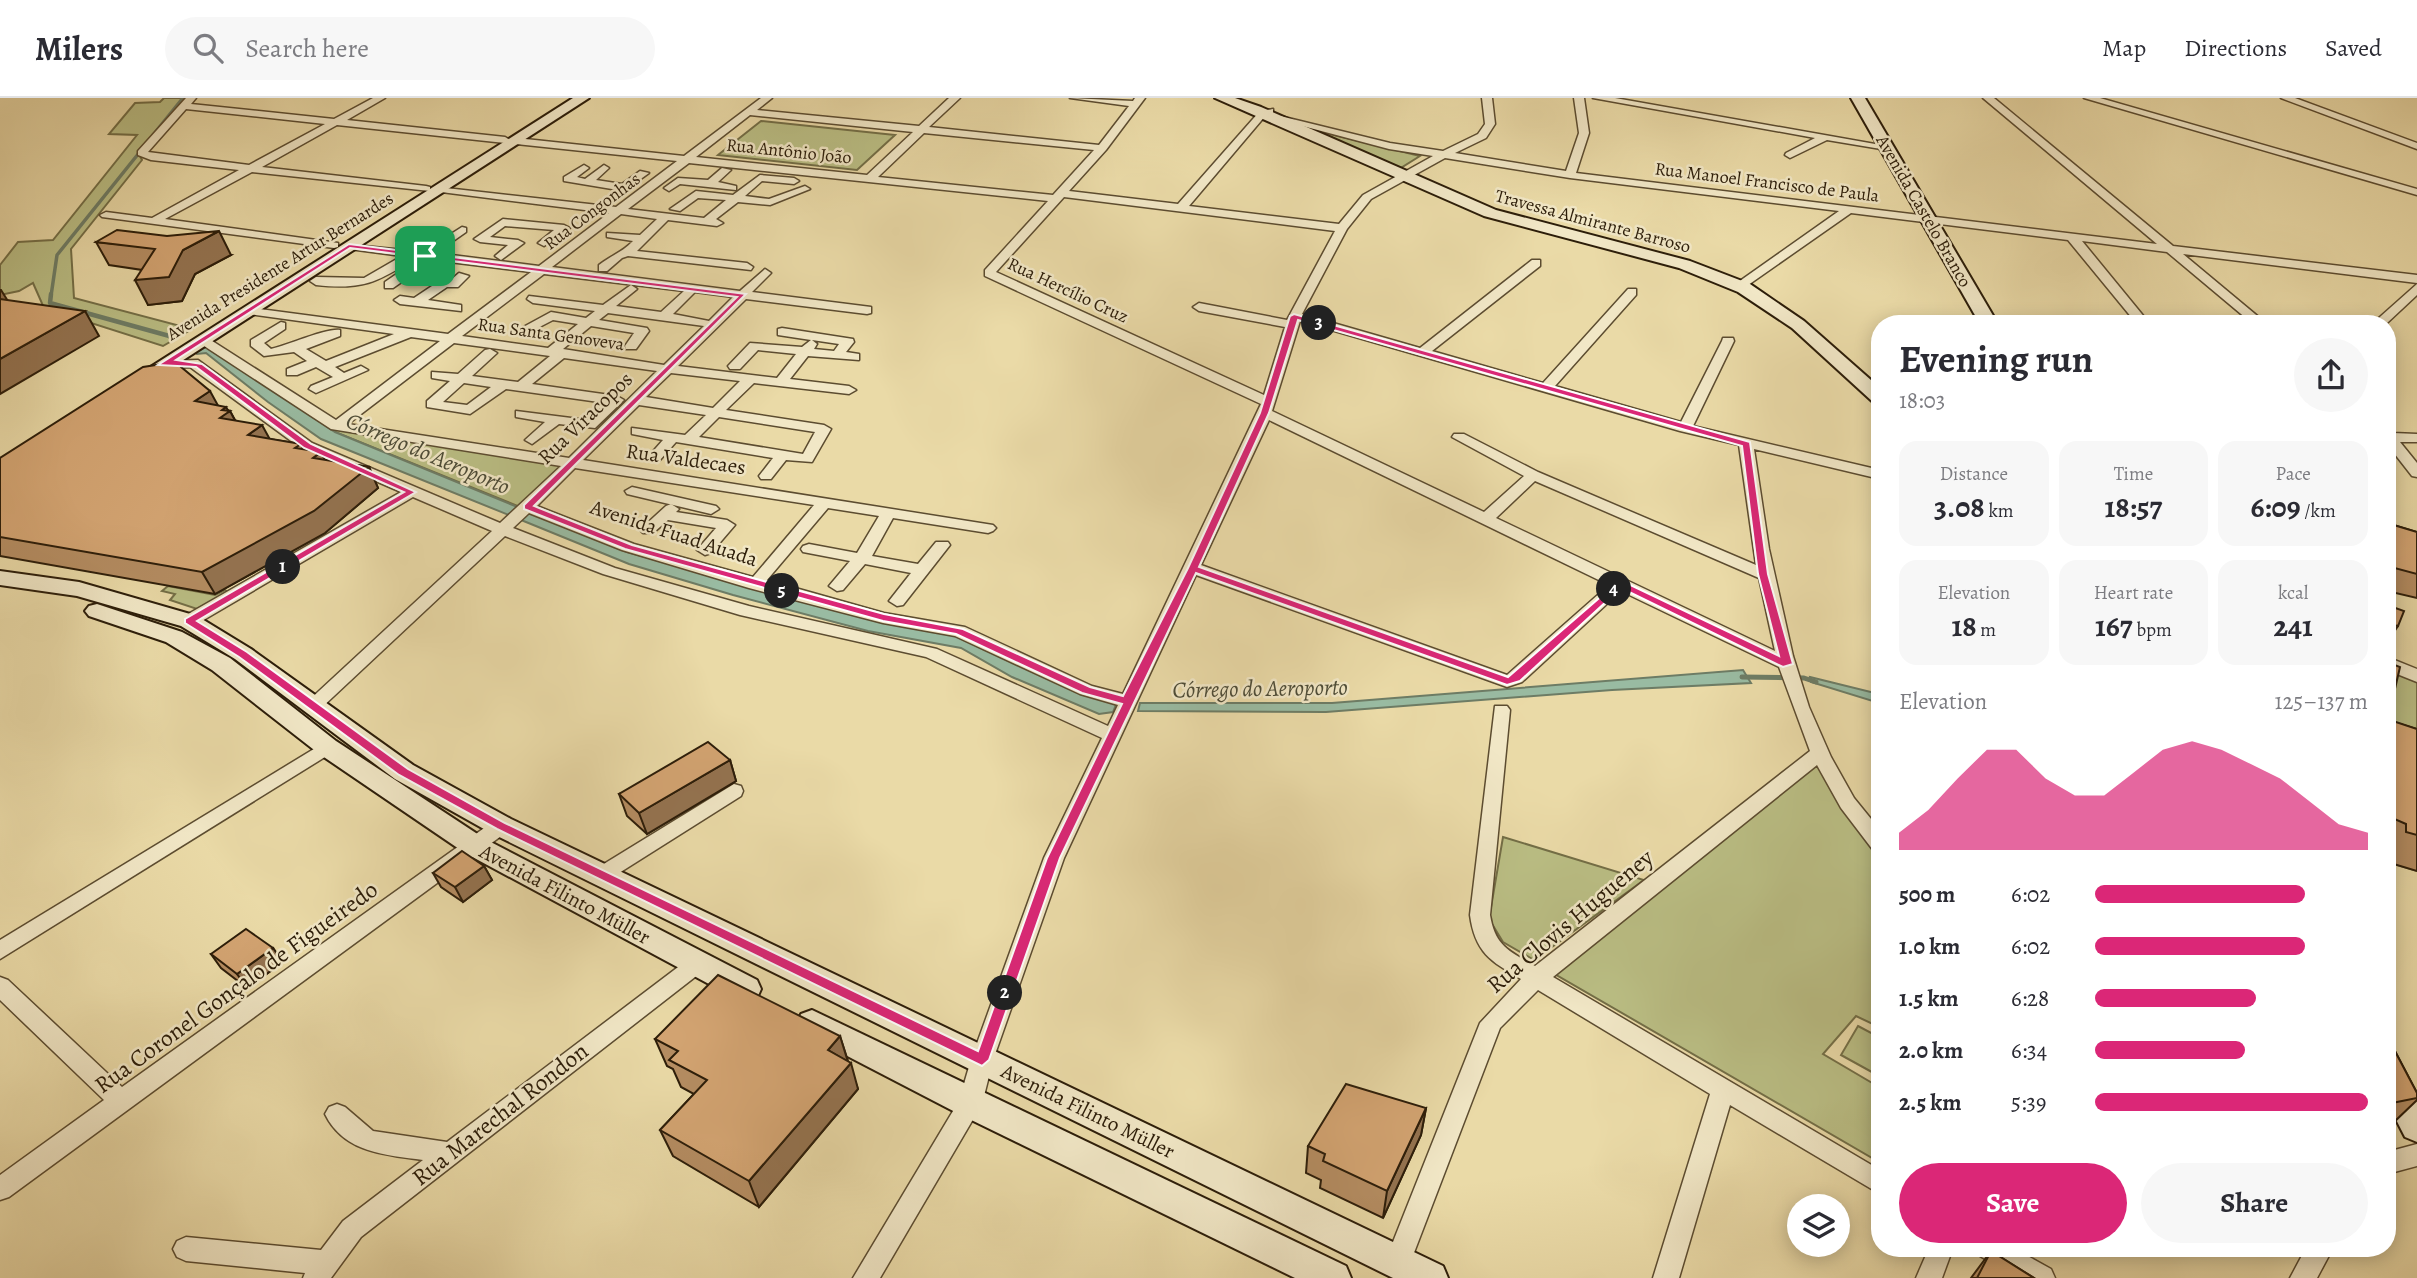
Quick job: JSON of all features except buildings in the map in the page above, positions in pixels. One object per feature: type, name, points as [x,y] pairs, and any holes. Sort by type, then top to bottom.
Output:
[{"type":"main road","name":"Avenida Presidente Artur Bernardes","points":[[510,140],[570,98]]},
{"type":"main road","name":"Avenida Presidente Artur Bernardes","points":[[341,245],[249,310],[163,365],[119,388],[341,245],[582,98]]},
{"type":"main road","points":[[1222,98],[1273,114]]},
{"type":"main road","points":[[1251,98],[1273,114]]},
{"type":"main road","name":"Avenida Castelo Branco","points":[[1858,98],[1984,315]]},
{"type":"main road","name":"Travessa Almirante Barroso","points":[[1273,114],[1488,213],[1538,229],[1691,267],[1741,286],[1773,304],[1871,390]]},
{"type":"main road","name":"Avenida Filinto Müller","points":[[0,578],[79,589],[189,621],[243,654],[404,772],[501,826],[1430,1278]]},
{"type":"main road","name":"Avenida Filinto Müller","points":[[0,593],[92,609],[174,637],[221,664],[327,747],[475,846],[970,1104],[1334,1278]]},
{"type":"main road","points":[[2396,1087],[2417,1127]]},
{"type":"street","points":[[153,221],[380,98]]},
{"type":"street","name":"Rua Congonhas","points":[[336,426],[767,98]]},
{"type":"street","points":[[872,177],[955,98]]},
{"type":"street","points":[[1075,98],[1138,101]]},
{"type":"street","points":[[866,1278],[970,1104],[982,1060],[1049,869],[1125,703],[1193,568],[1266,407],[1293,321],[1342,228],[1367,197],[1403,175],[1482,136],[1490,124],[1487,98]]},
{"type":"street","points":[[1570,175],[1584,133],[1579,98]]},
{"type":"street","points":[[1598,98],[1887,148]]},
{"type":"street","points":[[1987,98],[2251,315]]},
{"type":"street","points":[[2089,98],[2417,192]]},
{"type":"street","points":[[2287,98],[2417,146]]},
{"type":"street","name":"Rua Hercílio Cruz","points":[[1138,101],[1102,148],[989,273],[1266,407]]},
{"type":"street","points":[[188,102],[142,153],[151,157],[712,222],[733,198],[760,178],[794,181]]},
{"type":"street","name":"Rua Antônio João","points":[[188,102],[510,140],[1181,208],[1342,228]]},
{"type":"street","points":[[747,112],[1102,148]]},
{"type":"street","points":[[1181,208],[1273,114]]},
{"type":"street","name":"Rua Manoel Francisco de Paula","points":[[1273,114],[1344,136],[1443,157],[1847,210],[2417,279]]},
{"type":"street","points":[[1790,155],[1825,137]]},
{"type":"street","points":[[584,168],[568,179],[598,186],[624,188],[644,173]]},
{"type":"street","points":[[586,183],[604,168]]},
{"type":"street","points":[[710,183],[726,170]]},
{"type":"street","points":[[669,188],[678,181],[710,183],[714,186],[743,190]]},
{"type":"street","points":[[544,226],[598,186]]},
{"type":"street","points":[[676,209],[695,194],[770,202],[805,189]]},
{"type":"street","points":[[1741,286],[1847,210]]},
{"type":"street","points":[[106,215],[867,310]]},
{"type":"street","points":[[628,253],[666,217]]},
{"type":"street","points":[[501,256],[518,243],[480,239],[503,222],[564,228],[544,243]]},
{"type":"street","points":[[502,241],[526,224]]},
{"type":"street","points":[[316,281],[352,286],[368,284],[423,255],[462,230]]},
{"type":"street","points":[[611,235],[642,239]]},
{"type":"street","points":[[2071,237],[2136,315]]},
{"type":"street","points":[[603,268],[618,256],[628,253],[747,267]]},
{"type":"street","points":[[389,285],[423,255]]},
{"type":"street","points":[[1422,353],[1536,263]]},
{"type":"street","points":[[703,281],[719,264]]},
{"type":"street","name":"Rua Viracopos","points":[[313,707],[527,507],[765,273]]},
{"type":"street","points":[[417,302],[445,283],[454,284],[463,276]]},
{"type":"street","points":[[561,303],[581,283]]},
{"type":"street","points":[[2388,315],[2417,288]]},
{"type":"street","points":[[523,386],[631,289]]},
{"type":"street","points":[[1546,388],[1632,292]]},
{"type":"street","points":[[664,316],[689,293]]},
{"type":"street","points":[[533,299],[704,322]]},
{"type":"street","points":[[400,300],[457,308]]},
{"type":"street","points":[[292,372],[344,358],[405,331],[432,304]]},
{"type":"street","points":[[1199,307],[1293,321],[1422,353],[1685,428],[1871,473]]},
{"type":"street","name":"Rua Santa Genoveva","points":[[249,310],[668,369],[849,390]]},
{"type":"street","points":[[522,331],[551,316],[643,331],[631,346]]},
{"type":"street","points":[[281,326],[256,343],[269,354],[296,348],[335,333]]},
{"type":"street","points":[[782,332],[848,342],[837,355]]},
{"type":"street","points":[[781,382],[817,337]]},
{"type":"street","points":[[201,340],[336,426]]},
{"type":"street","points":[[1685,428],[1728,341]]},
{"type":"street","points":[[735,366],[755,346],[854,357]]},
{"type":"street","points":[[296,348],[343,378]]},
{"type":"street","points":[[489,353],[432,404],[470,410],[503,384]]},
{"type":"street","points":[[344,358],[374,380]]},
{"type":"street","points":[[163,365],[184,362],[199,366],[307,446],[411,492],[507,525],[609,570],[746,611],[931,653],[1113,731]]},
{"type":"street","points":[[316,389],[361,370]]},
{"type":"street","points":[[437,374],[617,400],[590,425],[521,414]]},
{"type":"street","points":[[655,457],[717,412],[750,379]]},
{"type":"street","points":[[537,416],[566,393]]},
{"type":"street","points":[[636,400],[665,404],[717,412],[824,429],[807,459],[637,431],[665,404]]},
{"type":"street","points":[[1266,407],[1486,519],[1787,665]]},
{"type":"street","points":[[532,440],[557,419]]},
{"type":"street","name":"Rua Valdecaes","points":[[336,426],[734,486],[988,528]]},
{"type":"street","points":[[2396,436],[2417,438]]},
{"type":"street","points":[[1458,437],[1532,475],[1763,574]]},
{"type":"street","points":[[1746,444],[1763,574],[1787,665],[1819,753],[1860,823],[1871,835]]},
{"type":"street","points":[[2396,445],[2417,473]]},
{"type":"street","points":[[766,476],[782,455]]},
{"type":"street","points":[[1486,519],[1532,475]]},
{"type":"street","points":[[698,521],[734,486]]},
{"type":"street","points":[[632,491],[711,509]]},
{"type":"street","points":[[189,621],[411,492]]},
{"type":"street","points":[[648,530],[678,501]]},
{"type":"street","points":[[755,583],[824,503]]},
{"type":"street","name":"Avenida Fuad Auada","points":[[527,507],[628,547],[883,618],[959,631],[1086,690],[1125,703]]},
{"type":"street","points":[[837,586],[863,557],[889,512]]},
{"type":"street","points":[[664,515],[727,525],[705,550]]},
{"type":"street","points":[[897,601],[942,545]]},
{"type":"street","points":[[809,549],[922,570]]},
{"type":"street","points":[[1193,568],[1507,681],[1516,678],[1620,583]]},
{"type":"street","points":[[2396,667],[2417,676]]},
{"type":"street","points":[[1502,710],[1480,915],[1483,936],[1498,956],[1871,1178]]},
{"type":"street","points":[[0,951],[327,747]]},
{"type":"street","name":"Rua Clovis Hugueney","points":[[1398,1262],[1491,1023],[1537,977],[1819,753]]},
{"type":"street","points":[[601,875],[734,791]]},
{"type":"street","name":"Rua Coronel Gonçalo de Figueiredo","points":[[0,1189],[501,826]]},
{"type":"street","name":"Rua Marechal Rondon","points":[[321,1270],[352,1229],[697,964]]},
{"type":"street","points":[[0,986],[122,1102]]},
{"type":"street","points":[[1666,1278],[1723,1089]]},
{"type":"street","points":[[337,1114],[367,1141],[448,1153]]},
{"type":"street","points":[[2396,1161],[2417,1155]]},
{"type":"street","points":[[186,1249],[321,1270]]},
{"type":"street","points":[[1929,1278],[1937,1257]]},
{"type":"street","points":[[2005,1257],[2042,1278]]},
{"type":"street","points":[[2304,1278],[2315,1257]]},
{"type":"shaded area","points":[[164,98],[189,98],[139,154],[142,160],[71,249],[74,298],[192,329],[163,346],[44,308],[33,283],[19,291],[0,295],[0,265],[18,242],[53,240],[137,135],[109,134],[135,103],[160,102]]},
{"type":"shaded area","points":[[761,121],[895,135],[857,170],[718,155]]},
{"type":"shaded area","points":[[1318,131],[1420,156],[1399,169]]},
{"type":"shaded area","points":[[206,345],[327,425],[564,465],[520,507],[335,432]]},
{"type":"shaded area","points":[[206,345],[335,432],[627,552],[855,615],[958,634],[1117,702],[1113,712],[1099,714],[1012,677],[961,648],[868,631],[629,564],[321,439],[268,402],[206,353],[197,354],[196,351]]},
{"type":"shaded area","points":[[168,586],[215,595],[225,590],[229,592],[197,609],[170,600],[175,594],[162,591]]},
{"type":"shaded area","points":[[1743,670],[1751,683],[1612,690],[1326,712],[1138,711],[1140,703],[1332,703]]},
{"type":"shaded area","points":[[2396,671],[2417,680],[2417,871],[2396,865]]},
{"type":"shaded area","points":[[1810,677],[1871,692],[1871,701],[1811,682]]},
{"type":"shaded area","points":[[1817,762],[1851,820],[1871,844],[1871,1023],[1856,1016],[1823,1054],[1871,1082],[1871,1157],[1553,973]]},
{"type":"shaded area","points":[[1503,837],[1644,880],[1534,960],[1503,942],[1489,919]]},
{"type":"shaded area","points":[[1858,1026],[1871,1033],[1871,1072],[1841,1055]]},
{"type":"waterway","name":"Córrego do Aeroporto","points":[[153,135],[183,98]]},
{"type":"waterway","name":"Córrego do Aeroporto","points":[[51,296],[57,255],[143,148]]},
{"type":"waterway","name":"Córrego do Aeroporto","points":[[51,294],[50,303],[173,337]]},
{"type":"waterway","name":"Córrego do Aeroporto","points":[[1742,677],[1804,678],[1816,682]]},
{"type":"route","points":[[425,256],[349,246],[163,365],[184,362],[199,366],[307,446],[411,492],[189,621],[243,654],[404,772],[501,826],[982,1060],[1054,858],[1126,701],[1193,568],[1265,413],[1294,316],[1746,444],[1763,574],[1787,664],[1620,583],[1516,678],[1507,681],[1193,568],[1160,635],[1126,701],[1086,690],[959,631],[883,618],[628,547],[527,507],[743,296],[425,256]]}]
